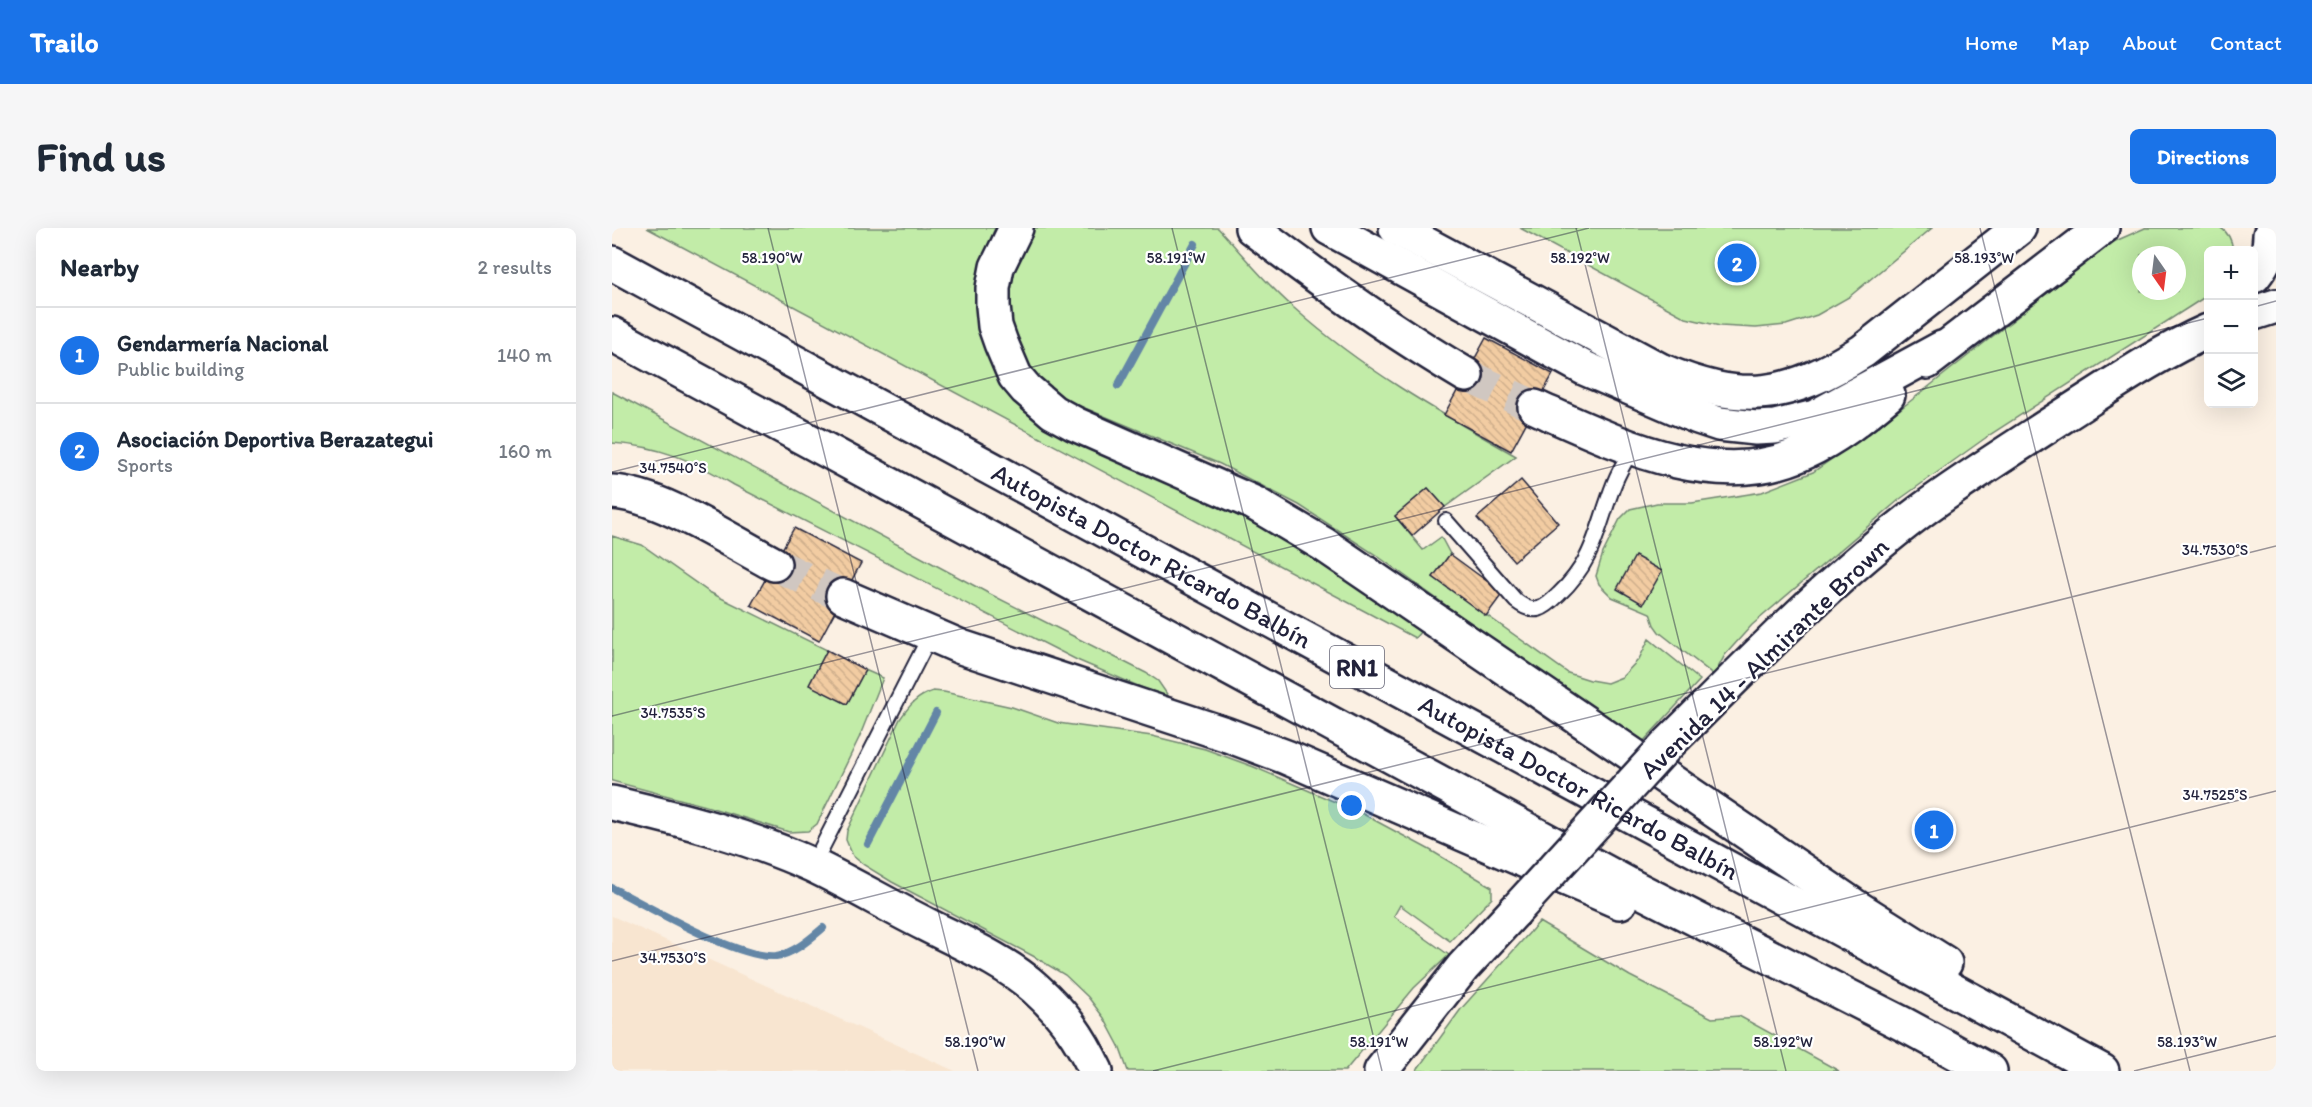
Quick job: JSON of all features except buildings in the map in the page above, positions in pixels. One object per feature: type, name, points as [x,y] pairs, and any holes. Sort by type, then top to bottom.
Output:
[{"type":"main road","points":[[1016,228],[997,267],[993,288],[995,326],[1007,360],[1016,376],[1038,400],[1083,428],[1254,503],[1323,543],[1853,905],[2117,1071]]},
{"type":"main road","points":[[1252,228],[1339,295],[1421,349],[1466,375]]},
{"type":"main road","points":[[1329,228],[1584,368],[1719,424],[1766,428],[1789,425],[1815,417],[1942,348]]},
{"type":"main road","points":[[1396,228],[1660,370],[1716,389],[1752,394],[1769,393],[1787,388],[1835,369],[1863,351],[2019,228]]},
{"type":"main road","points":[[1535,407],[1633,447],[1677,461],[1722,468],[1743,468],[1786,459],[1804,453],[1848,427],[1942,348],[2102,228]]},
{"type":"main road","points":[[2258,270],[2269,252],[2272,238]]},
{"type":"main road","name":"Autopista Doctor Ricardo Balbín","points":[[612,262],[2102,1071]]},
{"type":"main road","points":[[2258,311],[2276,306]]},
{"type":"main road","name":"RN1","points":[[612,334],[1631,886],[1905,1025],[1990,1071]]},
{"type":"main road","name":"Avenida 14 - Almirante Brown","points":[[1381,1071],[1463,967],[1668,744],[1833,584],[1920,512],[1977,472],[2131,372],[2196,336]]},
{"type":"main road","points":[[612,492],[643,497],[774,564]]},
{"type":"main road","points":[[843,596],[931,634],[1043,675],[1225,734],[1286,757],[1905,1025]]},
{"type":"main road","points":[[612,803],[728,834],[812,866],[965,945],[1032,985],[1073,1028],[1096,1071]]},
{"type":"lane","points":[[1446,521],[1516,601],[1523,607],[1538,610],[1547,605],[1582,569],[1595,542],[1618,474],[1633,447]]},
{"type":"lane","points":[[812,866],[931,634]]},
{"type":"shaded area","points":[[612,916],[955,1071],[612,1071]]},
{"type":"green space","points":[[647,228],[995,228],[982,261],[978,283],[990,358],[1209,501],[1311,553],[1395,610],[1421,631],[1415,638]]},
{"type":"green space","points":[[1034,228],[1218,228],[1284,299],[1346,350],[1429,406],[1516,456],[1445,507],[1428,488],[1395,516],[1423,550],[1441,537],[1450,554],[1433,577],[1568,673],[1607,683],[1622,677],[1639,659],[1649,639],[1700,680],[1640,745],[1376,555],[1299,505],[1220,464],[1063,399],[1044,387],[1014,350],[1004,301],[1017,251]]},
{"type":"green space","points":[[1520,228],[1932,228],[1849,297],[1817,315],[1786,325],[1756,328],[1720,326],[1686,318]]},
{"type":"green space","points":[[2145,228],[2221,228],[2230,238],[2232,246],[2204,246],[2204,298],[1991,434],[1900,499],[1752,625],[1725,655],[1714,675],[1659,632],[1650,613],[1612,597],[1599,584],[1596,576],[1603,553],[1620,519],[1630,509],[1657,503],[1692,503],[1762,492],[1813,472],[1880,425],[2111,243]]},
{"type":"green space","points":[[612,392],[988,593],[1146,673],[1158,681],[1171,700],[1077,660],[691,462],[645,447],[612,443]]},
{"type":"green space","points":[[612,536],[642,545],[709,592],[827,650],[810,684],[847,704],[865,670],[883,678],[859,738],[817,824],[808,831],[789,832],[706,806],[612,781]]},
{"type":"green space","points":[[933,691],[1012,707],[1058,723],[1152,736],[1205,749],[1254,767],[1363,814],[1430,850],[1492,887],[1492,898],[1450,941],[1400,905],[1394,916],[1449,955],[1414,988],[1345,1071],[1128,1071],[1119,1046],[1104,1018],[1088,997],[1065,975],[892,882],[853,856],[846,840],[847,831],[900,719],[914,702]]},
{"type":"green space","points":[[1539,922],[1630,976],[1712,1018],[1739,1016],[1839,1071],[1416,1071],[1461,1009]]},
{"type":"waterway","points":[[1118,386],[1195,244]]},
{"type":"waterway","points":[[868,844],[936,713]]},
{"type":"waterway","points":[[612,888],[717,941],[759,955],[782,955],[801,945],[823,928]]},
{"type":"tunnel","points":[[1466,375],[1535,407]]},
{"type":"tunnel","points":[[774,564],[843,596]]},
{"type":"place","name":"Asociación Deportiva Berazategui","points":[[1737,263]]},
{"type":"place","name":"Gendarmería Nacional","points":[[1934,830]]}]
